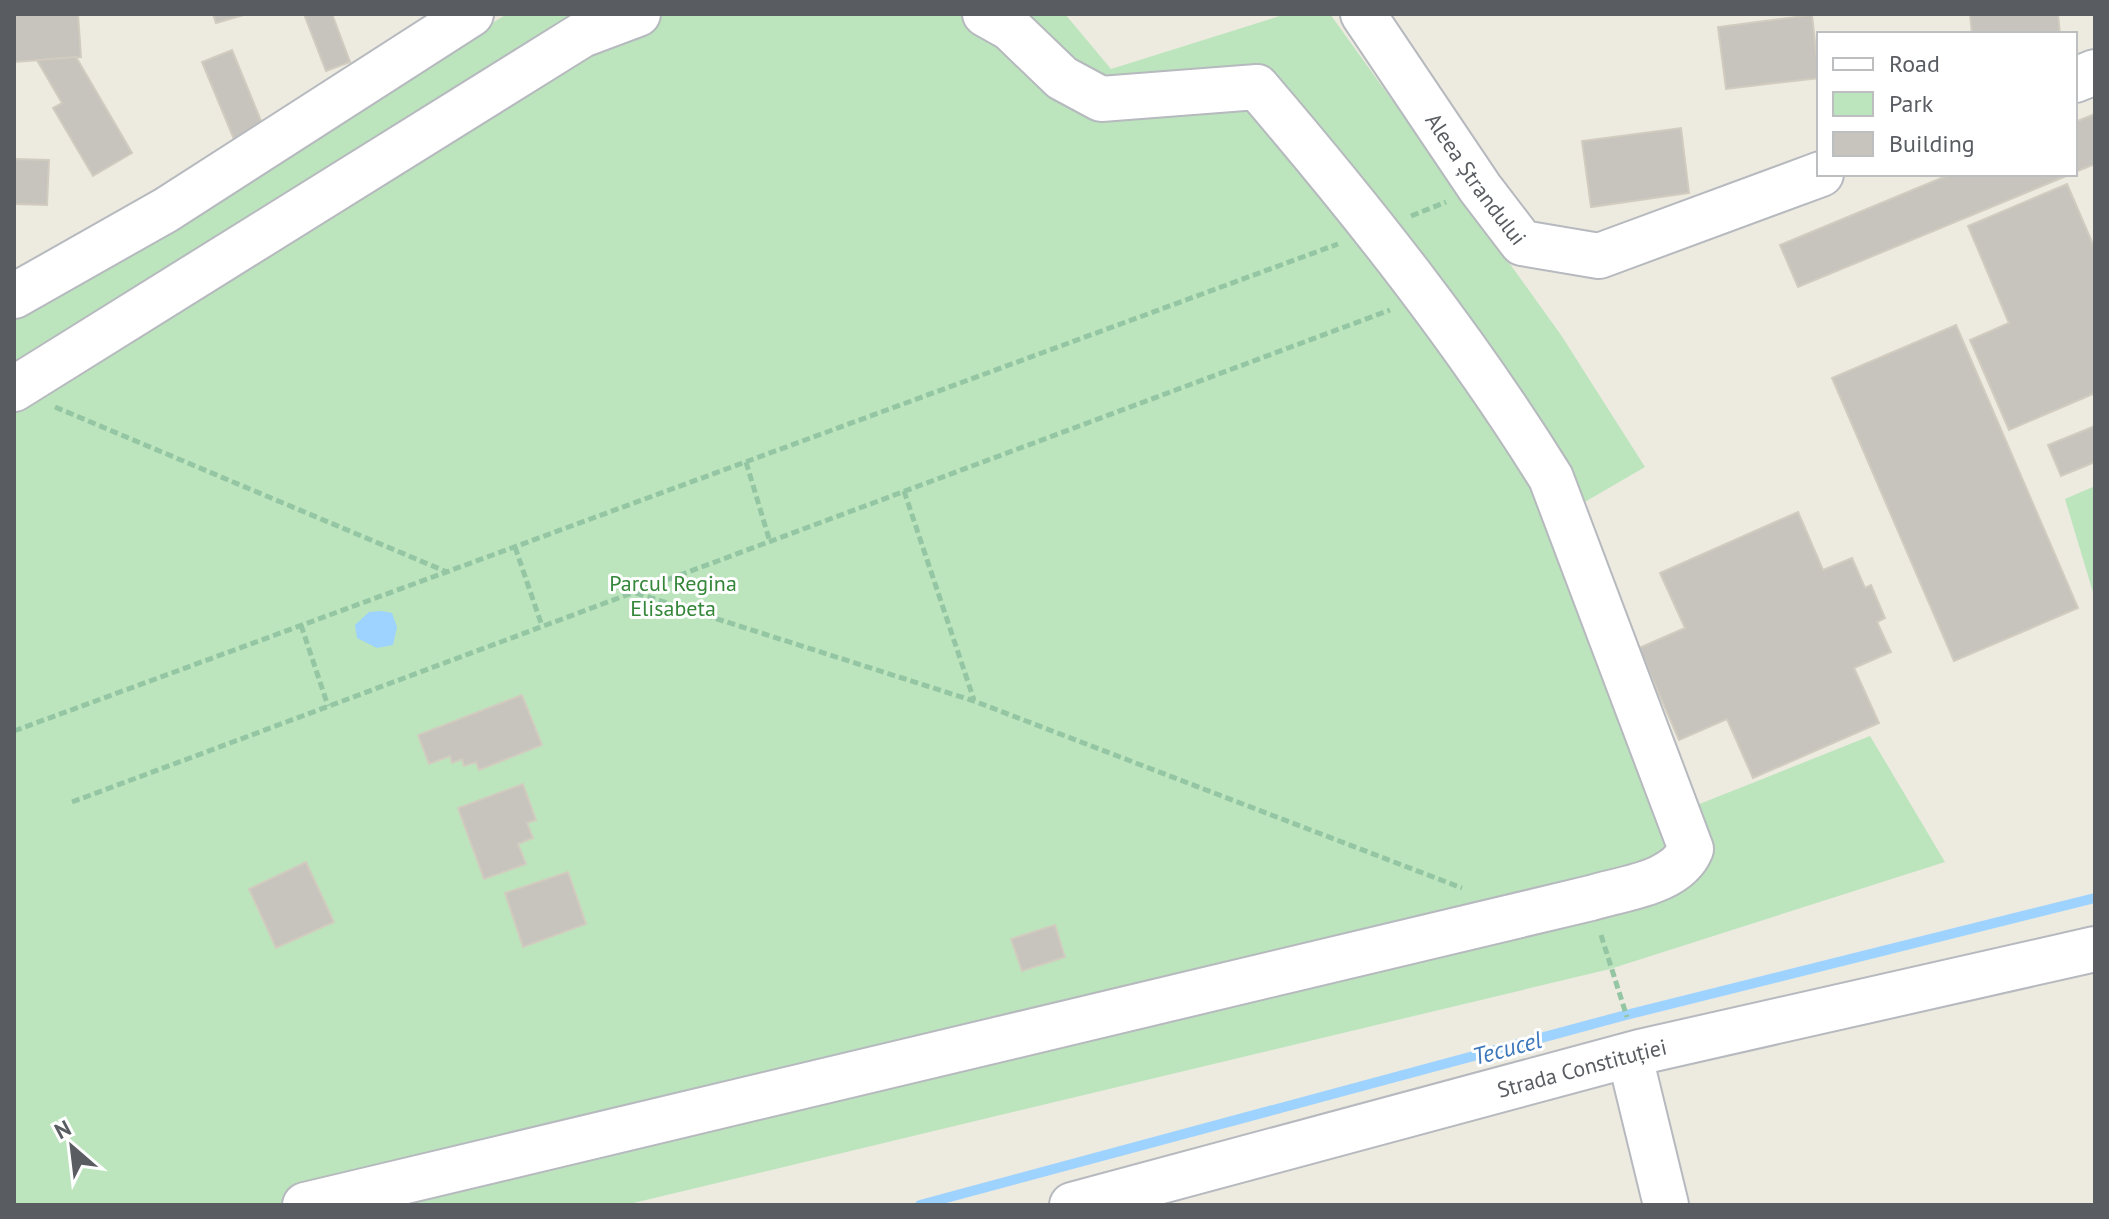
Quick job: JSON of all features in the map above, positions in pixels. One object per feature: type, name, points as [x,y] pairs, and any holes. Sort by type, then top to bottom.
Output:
[{"type":"street","points":[[14,296],[166,210],[471,14]]},
{"type":"street","points":[[28,395],[582,35],[638,14]]},
{"type":"street","points":[[305,1205],[1591,898],[1672,873],[1685,864],[1691,849],[1551,478],[1521,429],[1378,229],[1257,87],[1101,99],[1062,78],[1010,28],[985,14]]},
{"type":"street","name":"Aleea Ștrandului","points":[[1363,14],[1480,188],[1522,243],[1599,256],[1817,175]]},
{"type":"street","name":"Strada Constituției","points":[[1072,1205],[1635,1054],[2095,949]]},
{"type":"street","points":[[1635,1054],[1666,1205]]},
{"type":"path","points":[[14,731],[1378,229],[1480,188]]},
{"type":"path","points":[[72,802],[1426,297]]},
{"type":"path","points":[[28,395],[447,572]]},
{"type":"path","points":[[746,462],[770,542]]},
{"type":"path","points":[[904,491],[974,701]]},
{"type":"path","points":[[515,547],[542,626]]},
{"type":"path","points":[[634,593],[974,701],[1467,890]]},
{"type":"path","points":[[301,625],[328,706]]},
{"type":"path","points":[[1610,969],[1635,1054]]},
{"type":"green space","name":"Parcul Regina Elisabeta","points":[[507,14],[1065,14],[1111,69],[1286,14],[1330,14],[1561,335],[1645,467],[1583,503],[1697,805],[1870,736],[1945,862],[1610,969],[625,1205],[14,1205],[14,311],[33,304]]},
{"type":"green space","points":[[2095,486],[2095,599],[2065,499]]},
{"type":"water","points":[[369,612],[392,613],[397,627],[393,645],[377,648],[357,638],[355,625]]},
{"type":"building","points":[[14,14],[78,14],[81,57],[14,62]]},
{"type":"building","points":[[213,14],[247,14],[216,23]]},
{"type":"building","points":[[304,14],[332,14],[350,62],[326,71]]},
{"type":"building","points":[[1970,14],[2058,14],[2060,32],[1972,32]]},
{"type":"building","points":[[1812,15],[1817,78],[1726,89],[1718,27]]},
{"type":"building","points":[[232,50],[268,138],[238,149],[202,62]]},
{"type":"building","points":[[76,57],[132,153],[93,176],[53,108],[62,103],[37,60]]},
{"type":"building","points":[[2095,114],[2095,164],[2077,171],[2077,121]]},
{"type":"building","points":[[1681,128],[1689,193],[1591,207],[1582,141]]},
{"type":"building","points":[[14,159],[49,160],[47,205],[14,204]]},
{"type":"building","points":[[1946,176],[2066,176],[1798,287],[1780,245]]},
{"type":"building","points":[[2067,184],[2095,249],[2095,393],[2009,430],[1970,340],[2009,323],[1968,226]]},
{"type":"building","points":[[1956,325],[2078,608],[1954,661],[1832,378]]},
{"type":"building","points":[[2095,426],[2095,462],[2061,476],[2048,445]]},
{"type":"building","points":[[1798,512],[1823,570],[1852,558],[1865,588],[1871,585],[1885,618],[1877,622],[1891,652],[1854,668],[1879,723],[1753,778],[1727,719],[1679,740],[1639,648],[1685,628],[1660,573]]},
{"type":"building","points":[[522,695],[542,745],[479,770],[476,762],[464,766],[462,759],[452,763],[450,756],[429,764],[418,735]]},
{"type":"building","points":[[523,784],[536,820],[527,823],[533,838],[518,844],[526,864],[484,879],[458,808]]},
{"type":"building","points":[[306,862],[334,922],[276,948],[249,889]]},
{"type":"building","points":[[568,872],[586,924],[523,947],[505,893]]},
{"type":"building","points":[[1055,925],[1065,957],[1022,971],[1011,939]]},
{"type":"waterway","name":"Tecucel","points":[[920,1205],[1626,1015],[2095,898]]}]
